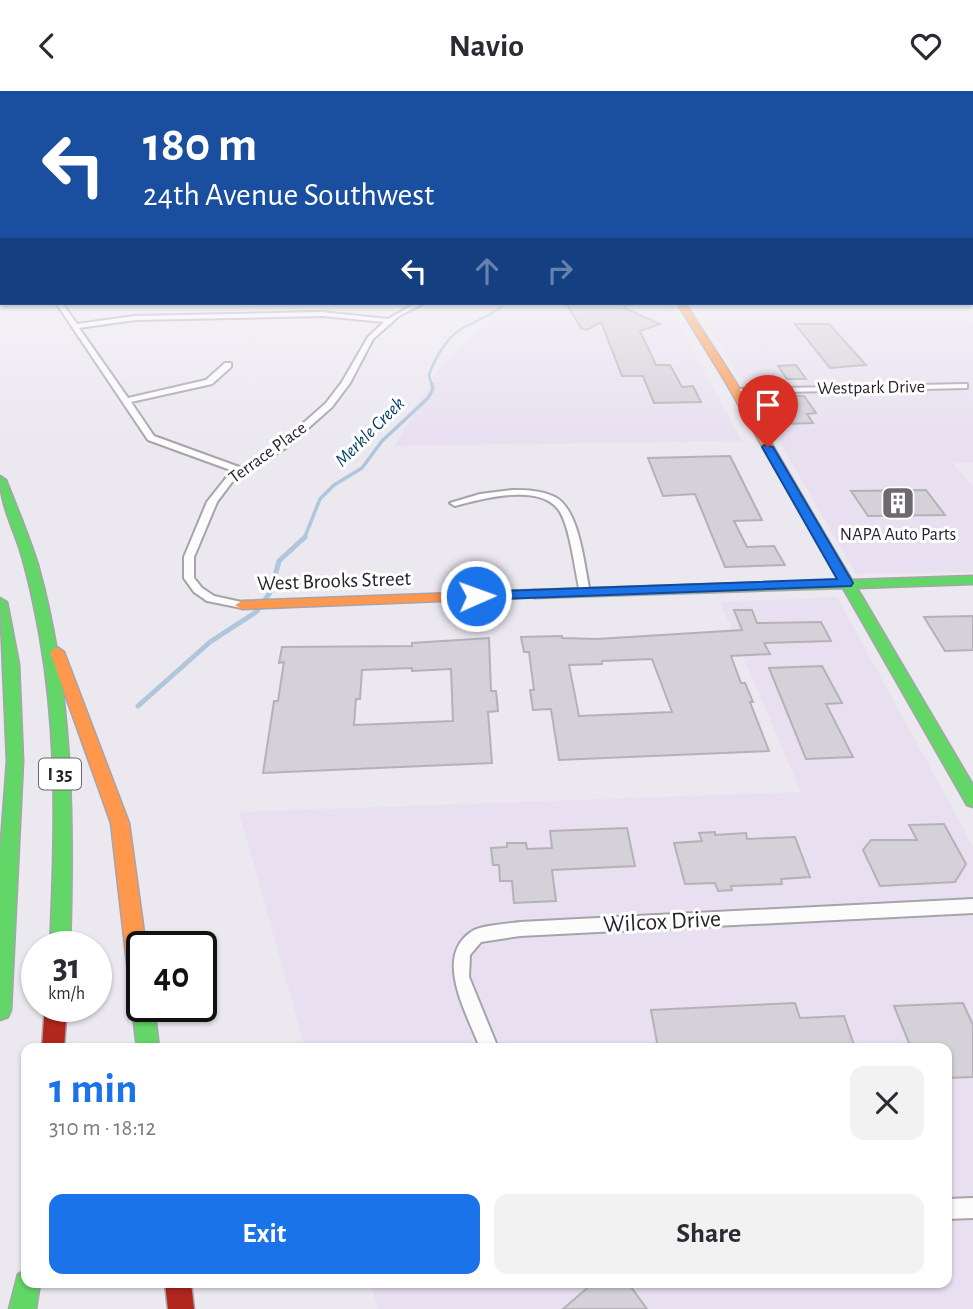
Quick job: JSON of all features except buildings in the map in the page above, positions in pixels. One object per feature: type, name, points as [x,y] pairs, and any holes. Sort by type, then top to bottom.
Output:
[{"type":"main road","points":[[693,323],[736,391],[973,800]]},
{"type":"main road","name":"I 35","points":[[0,480],[33,574],[51,677],[60,766],[60,931]]},
{"type":"main road","name":"West Brooks Street","points":[[242,605],[973,580]]},
{"type":"main road","name":"I 35","points":[[0,602],[14,712],[15,785],[7,952],[0,1010]]},
{"type":"main road","points":[[40,603],[120,823],[134,931]]},
{"type":"main road","points":[[53,1043],[55,1022]]},
{"type":"main road","points":[[145,1022],[147,1043]]},
{"type":"main road","points":[[23,1309],[26,1288]]},
{"type":"main road","points":[[179,1288],[181,1309]]},
{"type":"street","points":[[74,323],[151,438],[242,471]]},
{"type":"street","points":[[76,326],[99,323]]},
{"type":"street","name":"Terrace Place","points":[[242,605],[211,599],[198,590],[187,572],[189,557],[212,502],[222,487],[284,445],[329,405],[345,383],[370,338],[388,323]]},
{"type":"street","points":[[125,401],[209,381],[228,365]]},
{"type":"street","name":"Westpark Drive","points":[[736,391],[964,386]]},
{"type":"street","points":[[455,503],[485,494],[507,493],[537,495],[555,501],[565,513],[585,592]]},
{"type":"street","name":"Wilcox Drive","points":[[487,1043],[461,977],[462,951],[477,936],[520,929],[973,906]]},
{"type":"street","points":[[952,1209],[973,1207]]},
{"type":"shaded area","points":[[487,323],[679,323],[742,441],[395,446],[439,368]]},
{"type":"shaded area","points":[[706,323],[971,323],[973,325],[973,462],[953,463],[973,487],[973,572],[856,574],[777,437]]},
{"type":"shaded area","points":[[837,597],[973,846],[973,1309],[378,1309],[372,1288],[952,1288],[952,1043],[304,1043],[239,812],[801,792],[720,602]]},
{"type":"waterway","name":"Merkle Creek","points":[[432,386],[429,375],[442,349],[451,337],[474,323]]},
{"type":"waterway","name":"Merkle Creek","points":[[305,537],[320,499],[334,485],[362,468],[382,441],[428,398],[433,389],[432,384]]},
{"type":"waterway","name":"Merkle Creek","points":[[138,706],[210,642],[256,612],[271,591],[279,561],[305,537]]},
{"type":"traffic: fast","points":[[0,480],[31,565],[51,659],[63,803],[60,931]]},
{"type":"traffic: fast","points":[[822,540],[973,800]]},
{"type":"traffic: fast","points":[[534,594],[973,580]]},
{"type":"traffic: fast","points":[[0,602],[11,664],[15,761],[0,1010]]},
{"type":"traffic: fast","points":[[145,1022],[147,1043]]},
{"type":"traffic: fast","points":[[23,1309],[26,1288]]},
{"type":"traffic: slow","points":[[693,323],[822,540]]},
{"type":"traffic: slow","points":[[242,605],[534,594]]},
{"type":"traffic: slow","points":[[57,652],[120,823],[134,931]]},
{"type":"traffic: jam","points":[[53,1043],[55,1022]]},
{"type":"traffic: jam","points":[[179,1288],[181,1309]]},
{"type":"place","name":"NAPA Auto Parts","points":[[898,503]]},
{"type":"route","points":[[476,596],[846,583],[768,447]]}]
